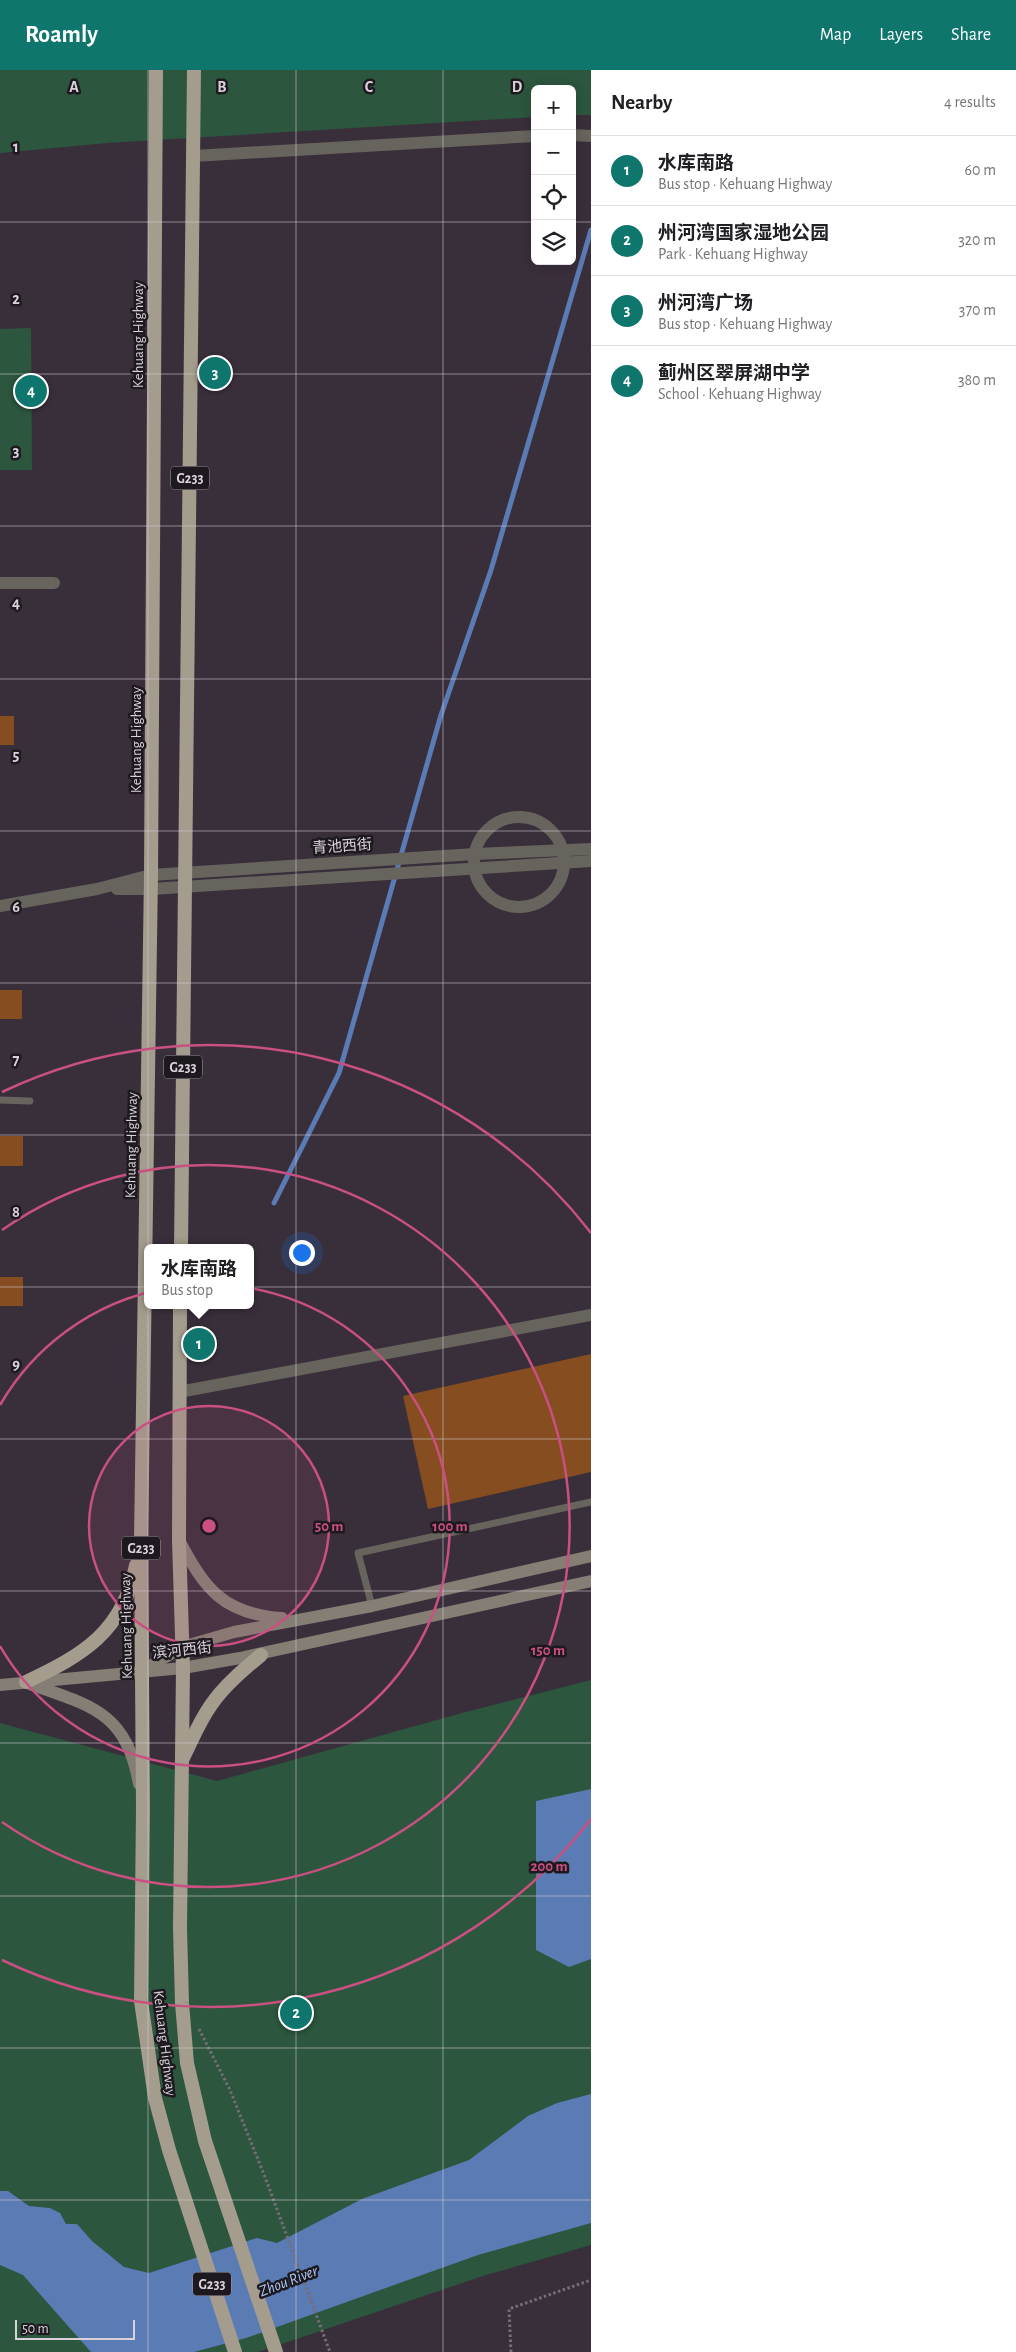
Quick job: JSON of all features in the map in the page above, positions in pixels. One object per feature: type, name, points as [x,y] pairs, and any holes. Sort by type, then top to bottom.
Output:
[{"type":"highway","name":"Kehuang Highway","points":[[145,1244],[151,882],[156,70]]},
{"type":"highway","name":"G233","points":[[181,1244],[194,70]]},
{"type":"highway","name":"Kehuang Highway","points":[[145,1309],[141,1540],[143,1670],[141,2002],[155,2098],[189,2215],[235,2352]]},
{"type":"highway","name":"Kehuang Highway","points":[[180,1309],[179,1540],[183,1668],[180,1962],[187,2062],[195,2104],[224,2202],[276,2352]]},
{"type":"highway","points":[[26,1682],[73,1659],[102,1635],[116,1616],[127,1596],[134,1576],[141,1540]]},
{"type":"highway","points":[[181,1764],[201,1720],[211,1704],[235,1677],[261,1654]]},
{"type":"main road","points":[[179,1540],[201,1579],[215,1594],[230,1605],[246,1613],[264,1617],[302,1619]]},
{"type":"main road","name":"滨河西街","points":[[143,1670],[182,1647],[234,1632],[372,1606],[591,1556]]},
{"type":"main road","name":"滨河西街","points":[[143,1670],[183,1668],[261,1654],[591,1581]]},
{"type":"main road","points":[[0,1685],[143,1670]]},
{"type":"main road","points":[[26,1682],[98,1710],[113,1724],[124,1736],[133,1754],[143,1808]]},
{"type":"street","points":[[194,156],[531,136]]},
{"type":"street","points":[[576,136],[591,136]]},
{"type":"street","points":[[0,583],[54,583]]},
{"type":"street","points":[[523,817],[538,821],[551,829],[560,842],[564,856],[564,870],[559,884],[550,896],[538,904],[523,908],[509,906],[495,900],[484,891],[477,878],[475,868],[475,854],[483,835],[494,824],[508,818],[523,817]]},
{"type":"street","name":"青池西街","points":[[151,882],[186,887],[475,868],[564,856],[591,849]]},
{"type":"street","name":"青池西街","points":[[0,906],[97,889],[151,882],[186,872],[475,854],[564,856],[591,861]]},
{"type":"street","points":[[179,1392],[591,1315]]},
{"type":"lane","points":[[0,1100],[30,1101]]},
{"type":"lane","points":[[372,1606],[358,1554],[591,1502]]},
{"type":"path","points":[[198,2027],[230,2090],[265,2177],[330,2352]]},
{"type":"path","points":[[511,2352],[509,2309],[591,2280]]},
{"type":"green space","points":[[0,70],[591,70],[591,115],[576,115],[576,85],[531,85],[531,117],[107,143],[0,153]]},
{"type":"green space","points":[[31,328],[32,470],[0,470],[0,329]]},
{"type":"green space","points":[[591,1680],[591,2245],[486,2275],[258,2352],[0,2352],[0,1723],[217,1781],[462,1713]]},
{"type":"water","points":[[591,1789],[591,1959],[569,1967],[536,1950],[536,1801]]},
{"type":"water","name":"Zhou River","points":[[591,2094],[591,2223],[478,2255],[246,2338],[194,2352],[91,2352],[23,2275],[0,2265],[0,2191],[8,2191],[29,2206],[50,2208],[60,2213],[66,2224],[77,2224],[92,2241],[124,2267],[149,2273],[257,2238],[277,2243],[362,2199],[469,2160],[528,2116],[557,2103]]},
{"type":"building","points":[[0,716],[14,716],[14,745],[0,745]]},
{"type":"building","points":[[0,990],[22,990],[22,1019],[0,1019]]},
{"type":"building","points":[[0,1136],[23,1136],[23,1166],[0,1166]]},
{"type":"building","points":[[0,1277],[23,1277],[23,1306],[0,1306]]},
{"type":"building","points":[[591,1354],[591,1472],[428,1509],[403,1396]]},
{"type":"waterway","points":[[274,1203],[339,1073],[441,715],[491,570],[591,230]]},
{"type":"place","name":"州河湾广场","points":[[215,373]]},
{"type":"place","name":"蓟州区翠屏湖中学","points":[[31,391]]},
{"type":"place","name":"水库南路","points":[[199,1344]]},
{"type":"place","name":"州河湾国家湿地公园","points":[[296,2013]]}]
